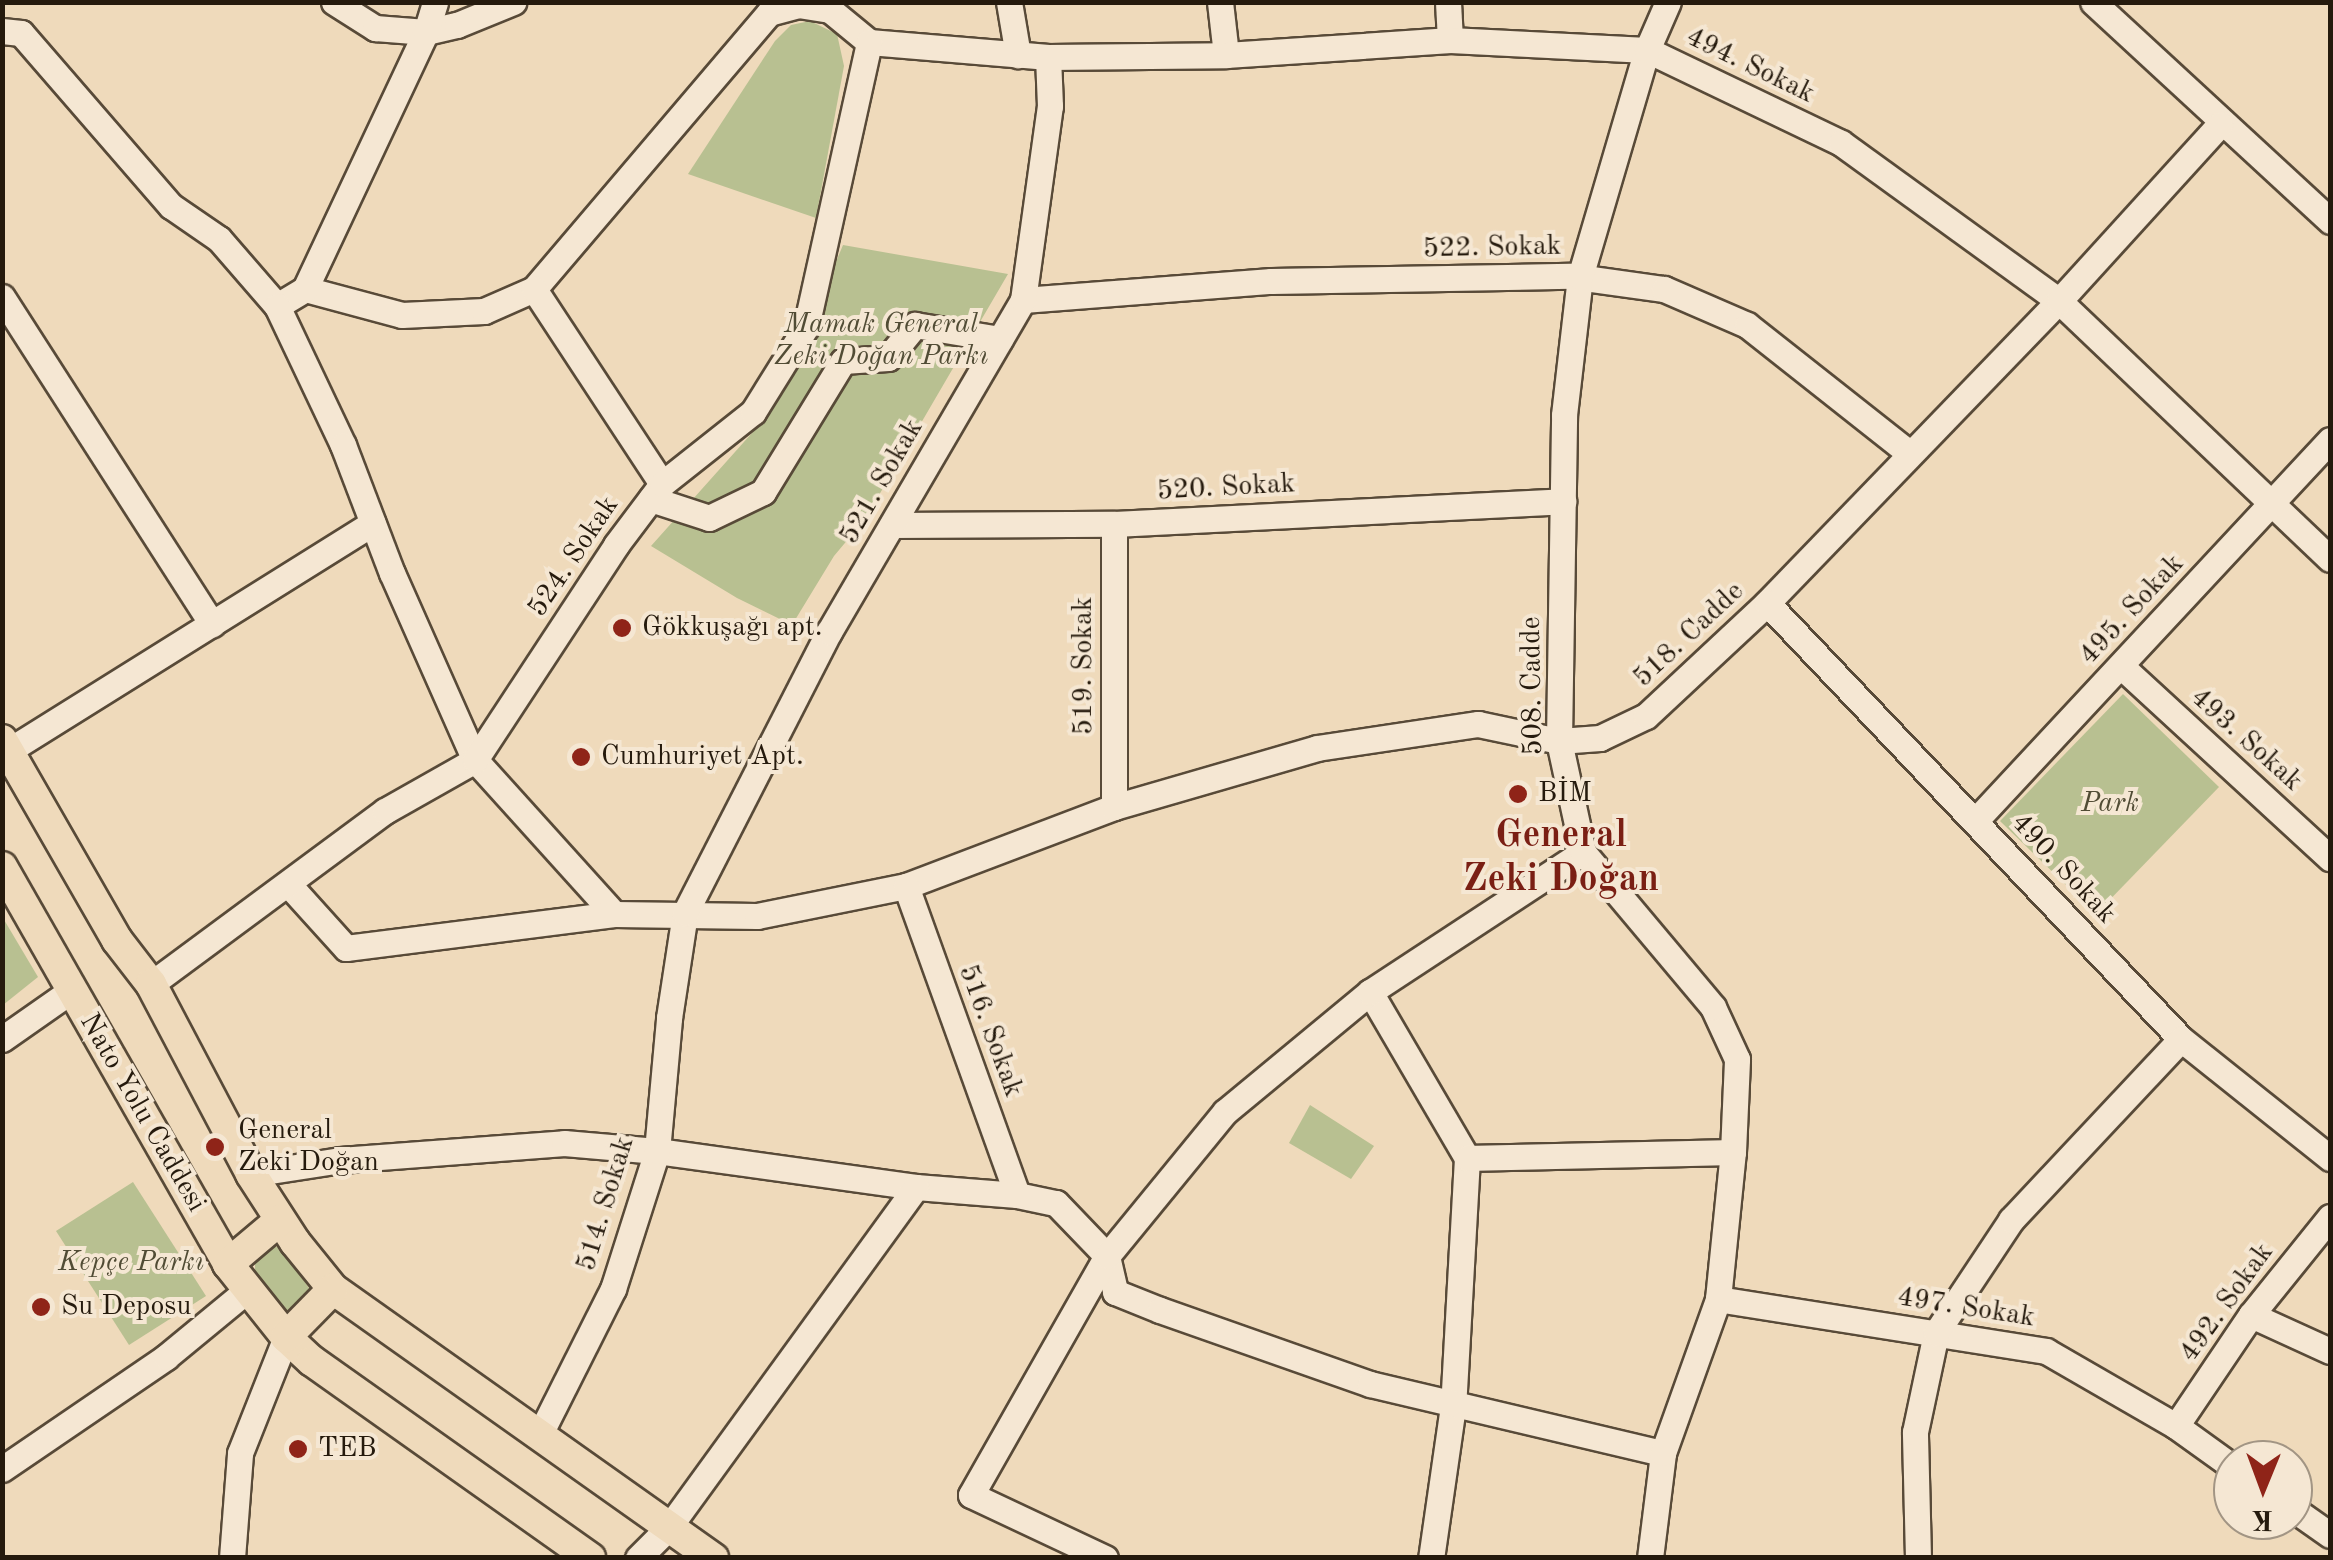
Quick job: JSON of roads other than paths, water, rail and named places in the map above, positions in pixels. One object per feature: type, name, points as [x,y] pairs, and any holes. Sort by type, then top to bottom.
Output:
[{"type":"main road","points":[[5,745],[117,940],[151,984],[252,1174],[280,1220],[333,1289],[713,1558]]},
{"type":"main road","name":"Nato Yolu Caddesi","points":[[2,867],[246,1290],[312,1361],[590,1558]]},
{"type":"main road","points":[[228,1264],[280,1220]]},
{"type":"main road","points":[[286,1337],[333,1289]]},
{"type":"street","points":[[334,2],[375,28],[426,32],[457,26],[514,2]]},
{"type":"street","points":[[277,306],[305,289],[426,32],[435,2]]},
{"type":"street","points":[[1009,2],[1018,55]]},
{"type":"street","points":[[1220,2],[1226,55]]},
{"type":"street","points":[[1448,2],[1450,40]]},
{"type":"street","name":"508. Cadde","points":[[1650,1558],[1663,1454],[1718,1299],[1734,1152],[1737,1060],[1713,1007],[1583,852],[1558,741],[1564,415],[1580,278],[1647,50],[1668,2]]},
{"type":"street","points":[[2093,2],[2220,124],[2330,221]]},
{"type":"street","points":[[305,289],[402,315],[484,310],[534,289],[769,13],[798,5],[830,10],[869,42]]},
{"type":"street","points":[[3,33],[20,33],[172,206],[219,239],[277,306],[344,445],[373,523],[475,760],[614,914]]},
{"type":"street","name":"494. Sokak","points":[[869,42],[1048,58],[1226,55],[1450,40],[1647,50],[1841,143],[2059,302],[2330,559]]},
{"type":"street","name":"524. Sokak","points":[[151,984],[289,886],[385,811],[475,760],[656,492],[753,412],[806,327],[869,42]]},
{"type":"street","name":"521. Sokak","points":[[685,913],[820,650],[1023,300],[1050,106],[1048,58]]},
{"type":"street","name":"518. Cadde","points":[[289,886],[346,948],[614,914],[758,916],[906,886],[1114,807],[1317,748],[1478,724],[1558,741],[1600,738],[1646,716],[1767,603],[2059,302],[2220,124]]},
{"type":"street","name":"522. Sokak","points":[[1023,300],[1271,282],[1580,278],[1664,290],[1747,325],[1909,453]]},
{"type":"street","points":[[534,289],[656,492],[710,518],[763,492],[842,361],[888,358],[916,325],[1000,339]]},
{"type":"street","points":[[2,297],[212,624]]},
{"type":"street","name":"495. Sokak","points":[[1976,820],[2330,440]]},
{"type":"street","name":"520. Sokak","points":[[892,525],[1114,524],[1563,501]]},
{"type":"street","points":[[5,745],[212,624],[373,523]]},
{"type":"street","name":"519. Sokak","points":[[1114,524],[1114,807]]},
{"type":"street","name":"490. Sokak","points":[[1767,603],[2181,1039],[2330,1158]]},
{"type":"street","name":"493. Sokak","points":[[2121,666],[2330,858]]},
{"type":"street","points":[[1105,1558],[971,1495],[1107,1256],[1225,1112],[1370,992],[1583,852]]},
{"type":"street","name":"516. Sokak","points":[[906,886],[1017,1195]]},
{"type":"street","name":"514. Sokak","points":[[539,1436],[613,1288],[657,1151],[669,1018],[685,913]]},
{"type":"street","points":[[2,1039],[72,990]]},
{"type":"street","points":[[1370,992],[1467,1158],[1452,1406],[1432,1558]]},
{"type":"street","points":[[1918,1558],[1915,1432],[1936,1333],[2010,1220],[2181,1039]]},
{"type":"street","points":[[252,1174],[340,1160],[471,1154],[564,1144],[657,1151],[916,1187],[1017,1195],[1056,1203],[1107,1256],[1115,1292],[1370,1384],[1663,1454]]},
{"type":"street","points":[[1467,1158],[1734,1152]]},
{"type":"street","points":[[638,1558],[669,1528],[916,1187]]},
{"type":"street","name":"492. Sokak","points":[[2176,1426],[2251,1315],[2330,1217]]},
{"type":"street","points":[[8,1455],[166,1356],[246,1290]]},
{"type":"street","name":"497. Sokak","points":[[1718,1299],[2046,1351],[2176,1426],[2213,1453]]},
{"type":"street","points":[[2251,1315],[2330,1351]]},
{"type":"street","points":[[232,1558],[240,1452],[286,1337]]},
{"type":"place","name":"Gökkuşağı apt.","points":[[622,628]]},
{"type":"place","name":"Cumhuriyet Apt.","points":[[581,757]]},
{"type":"place","name":"BİM","points":[[1518,794]]},
{"type":"place","name":"General Zeki Doğan","points":[[215,1147]]},
{"type":"place","name":"Su Deposu","points":[[41,1307]]},
{"type":"place","name":"TEB","points":[[298,1449]]},
{"type":"district","name":"General Zeki Doğan","points":[[1561,859]]},
{"type":"park label","name":"Mamak General Zeki Doğan Parkı","points":[[881,341]]},
{"type":"park label","name":"Park","points":[[2110,804]]},
{"type":"park label","name":"Kepçe Parkı","points":[[131,1263]]}]
